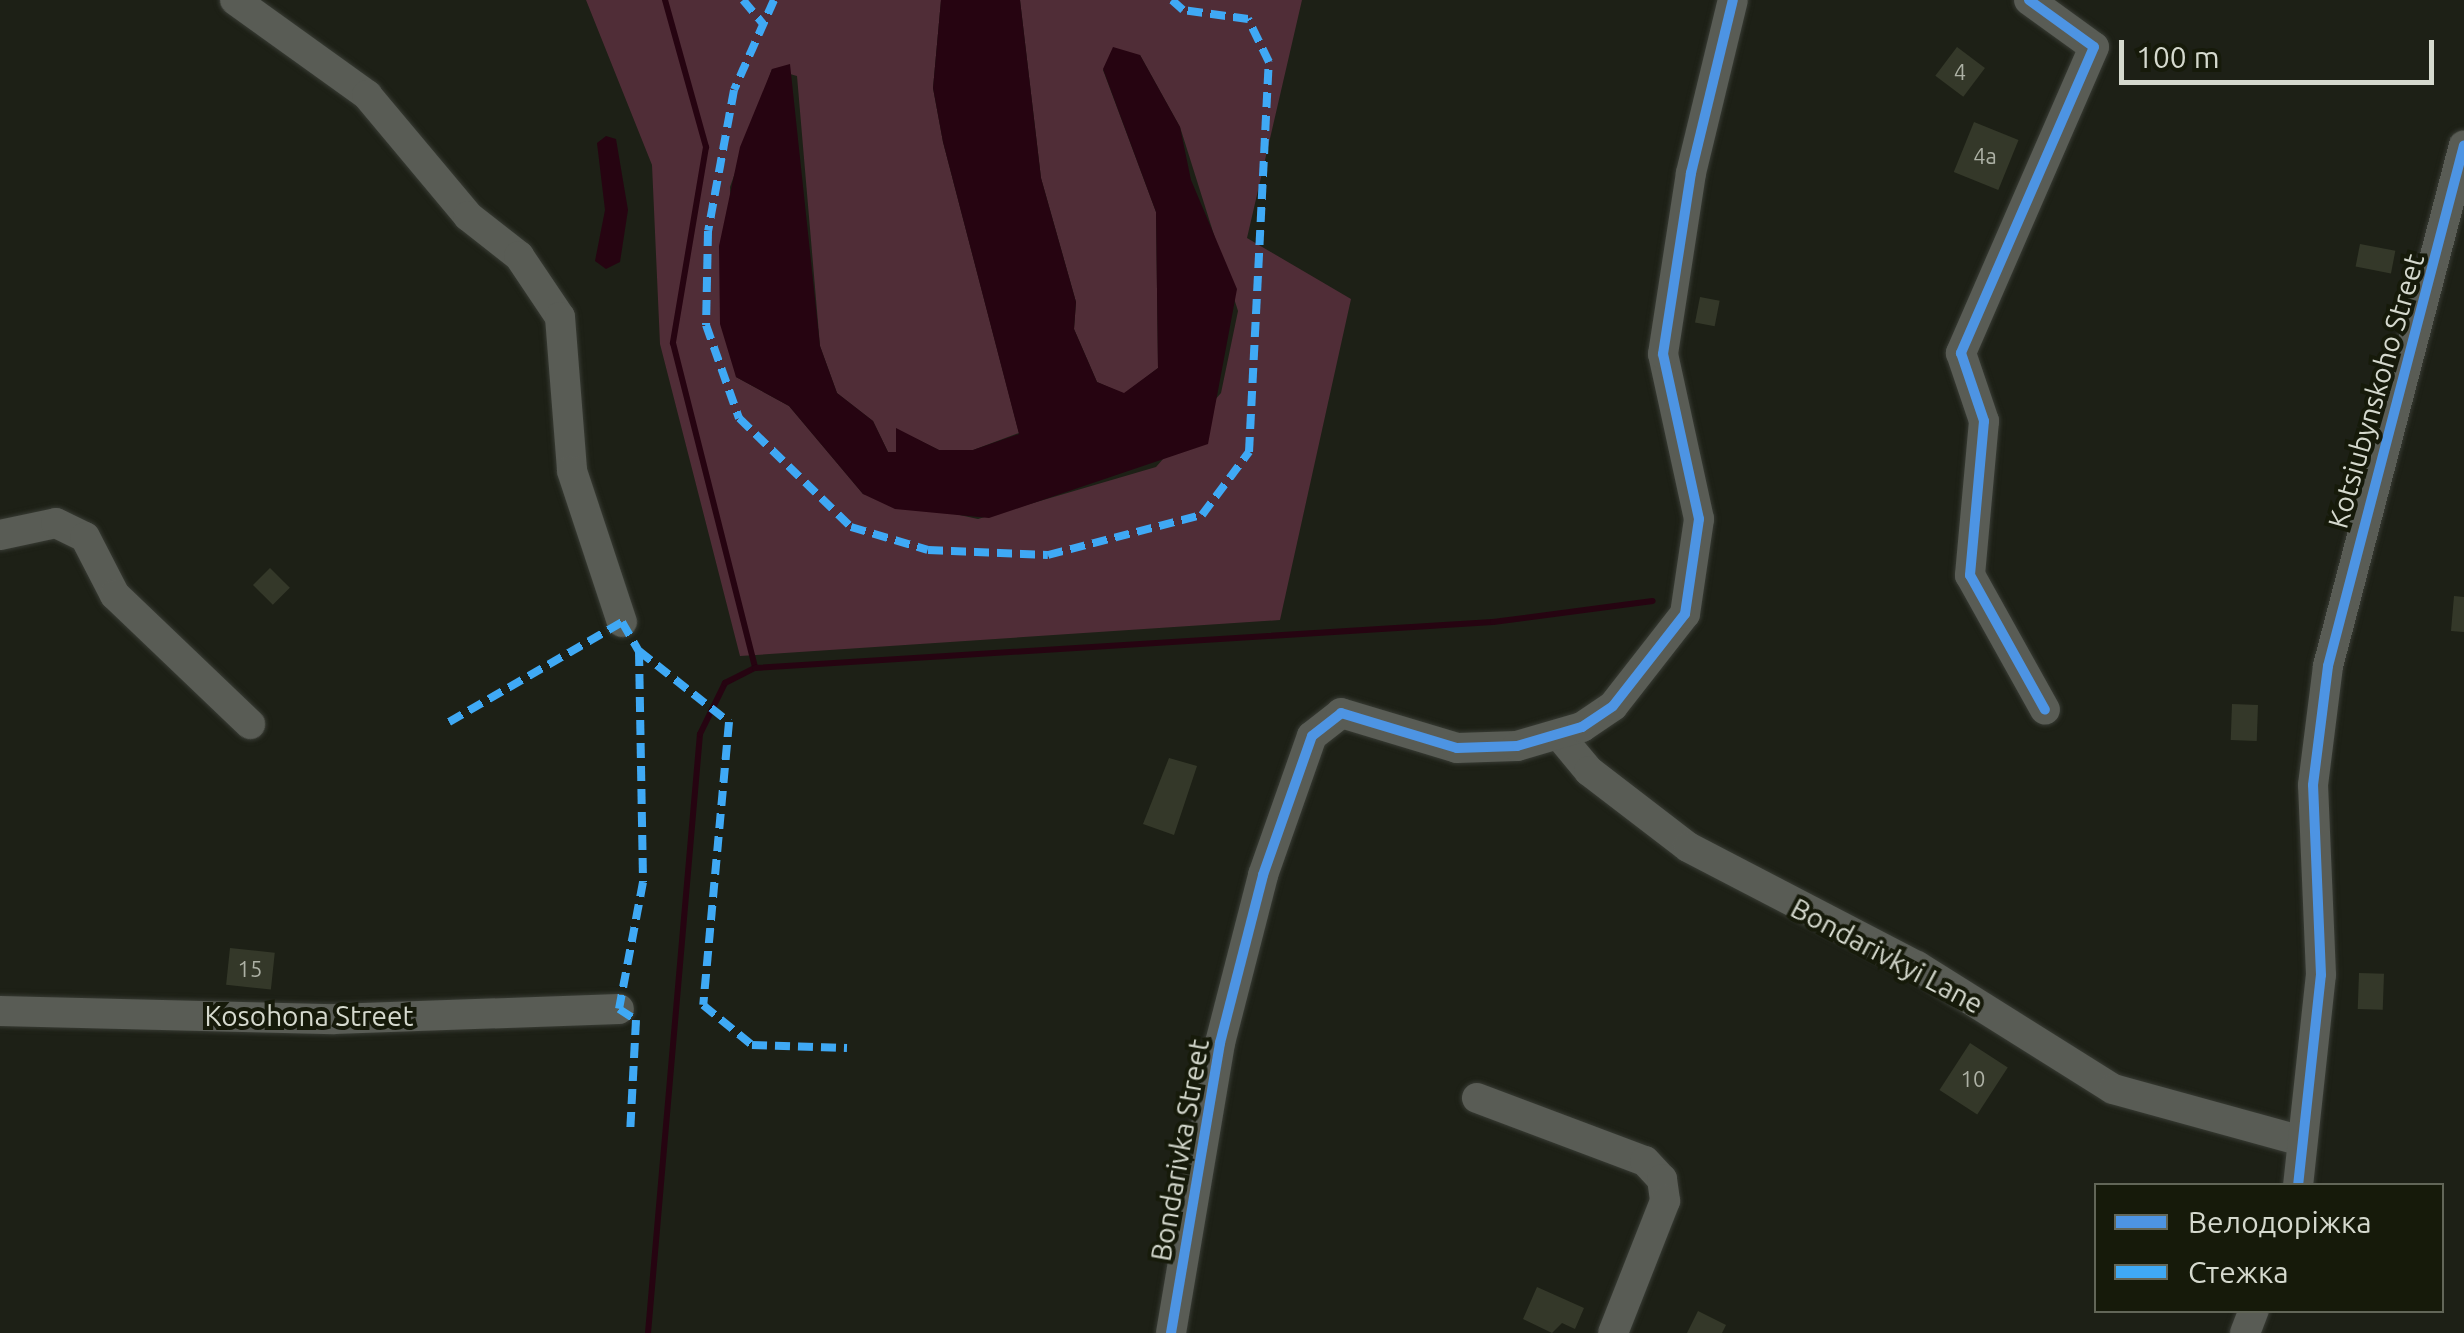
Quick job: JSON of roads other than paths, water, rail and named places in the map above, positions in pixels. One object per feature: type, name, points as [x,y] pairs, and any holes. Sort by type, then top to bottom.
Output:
[{"type":"street","points":[[235,0],[367,95],[468,216],[519,256],[560,317],[572,471],[622,622]]},
{"type":"street","name":"Bondarivka Street","points":[[1171,1333],[1220,1043],[1263,875],[1312,736],[1341,713],[1458,748],[1559,734],[1612,706],[1662,650],[1695,582],[1687,436],[1663,354],[1691,172],[1733,0]]},
{"type":"street","points":[[2029,0],[2094,47],[1961,353],[1984,421],[1970,574],[2045,710]]},
{"type":"street","name":"Kotsiubynskoho Street","points":[[2298,1183],[2322,975],[2313,785],[2328,666],[2464,145]]},
{"type":"street","points":[[0,536],[56,523],[85,537],[115,595],[250,724]]},
{"type":"street","name":"Bondarivkyi Lane","points":[[1559,734],[1588,772],[1688,847],[1917,966],[2113,1089],[2302,1140]]},
{"type":"street","name":"Kosohona Street","points":[[0,1011],[334,1019],[619,1009]]},
{"type":"street","points":[[1477,1098],[1645,1161],[1662,1179],[1666,1201],[1613,1333]]},
{"type":"waterway","points":[[665,0],[706,147],[673,343],[755,668]]},
{"type":"waterway","points":[[648,1333],[700,734],[725,683],[755,668],[1493,622],[1653,601]]}]
